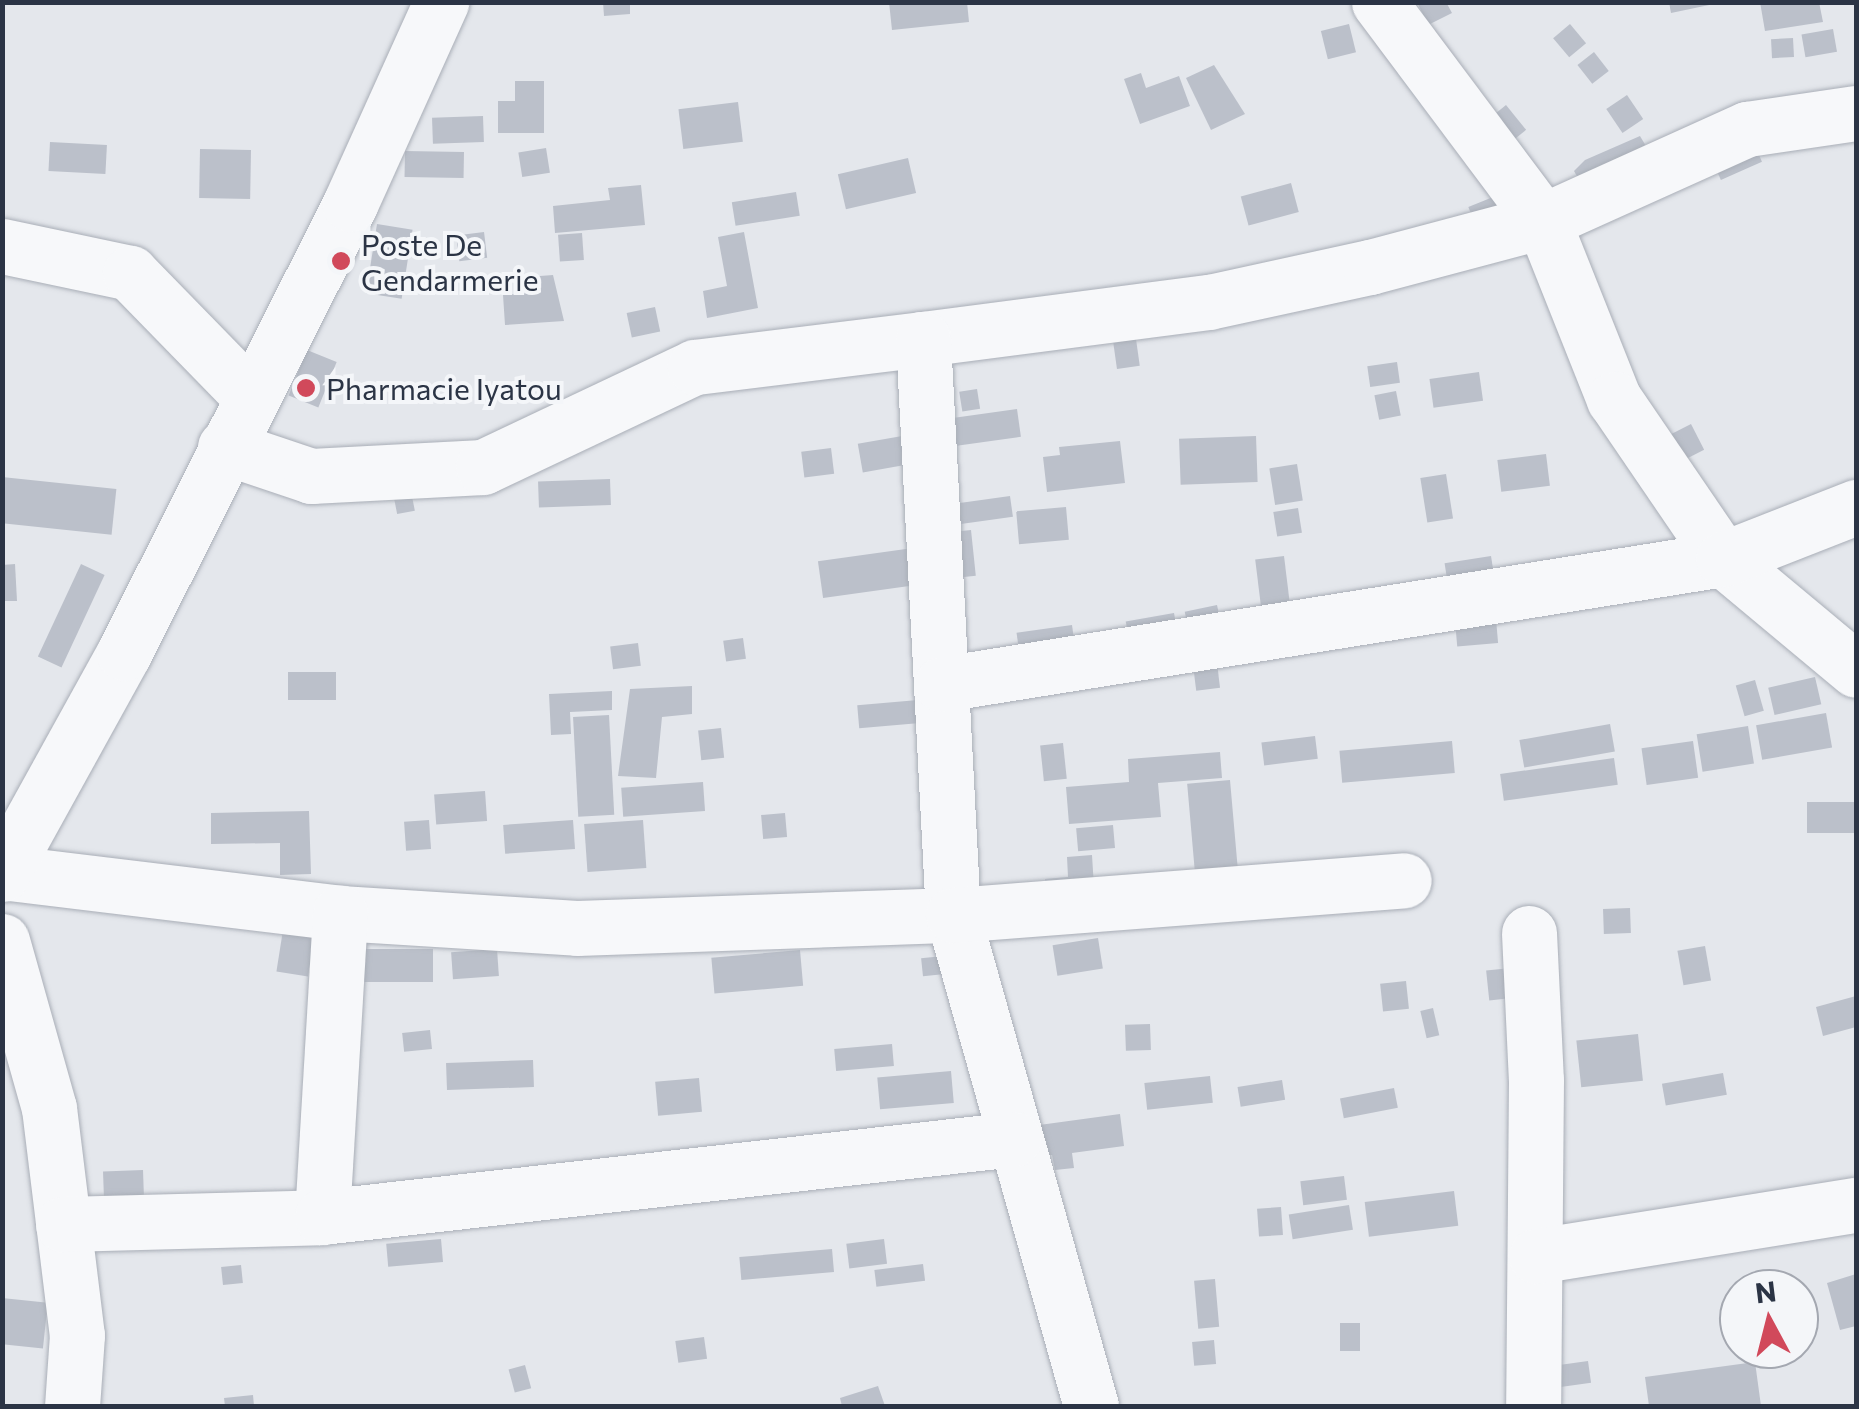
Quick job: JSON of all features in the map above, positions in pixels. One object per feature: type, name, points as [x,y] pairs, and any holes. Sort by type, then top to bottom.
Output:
[{"type":"street","points":[[441,2],[350,204],[124,653],[3,873],[340,913],[577,928],[953,915],[1404,880]]},
{"type":"street","points":[[1379,2],[1543,222],[1614,399],[1724,559],[1856,670]]},
{"type":"street","points":[[225,447],[312,476],[483,467],[696,367],[1208,302],[1543,222],[1747,129],[1856,113]]},
{"type":"street","points":[[2,246],[130,273],[250,397]]},
{"type":"street","points":[[923,339],[953,915],[1091,1406]]},
{"type":"street","points":[[942,684],[1724,559],[1856,507]]},
{"type":"street","points":[[322,1217],[340,913]]},
{"type":"street","points":[[1529,933],[1536,1256],[1533,1406]]},
{"type":"street","points":[[2,941],[49,1108],[77,1335],[72,1406]]},
{"type":"street","points":[[64,1224],[322,1217],[1014,1139]]},
{"type":"street","points":[[1536,1256],[1856,1205]]},
{"type":"building","points":[[603,2],[630,2],[630,14],[604,16]]},
{"type":"building","points":[[889,2],[967,2],[969,22],[892,30]]},
{"type":"building","points":[[1417,2],[1446,2],[1452,13],[1428,25]]},
{"type":"building","points":[[1669,2],[1714,2],[1714,4],[1671,13]]},
{"type":"building","points":[[1760,2],[1819,2],[1823,22],[1765,31]]},
{"type":"building","points":[[1349,24],[1356,52],[1328,59],[1321,31]]},
{"type":"building","points":[[1570,24],[1586,43],[1569,57],[1553,38]]},
{"type":"building","points":[[1833,29],[1837,52],[1805,57],[1801,35]]},
{"type":"building","points":[[1793,38],[1794,57],[1772,58],[1771,39]]},
{"type":"building","points":[[1594,52],[1609,71],[1592,84],[1577,65]]},
{"type":"building","points":[[1214,65],[1245,114],[1211,130],[1186,78]]},
{"type":"building","points":[[1141,73],[1146,88],[1179,76],[1190,106],[1140,124],[1124,79]]},
{"type":"building","points":[[515,81],[544,81],[544,133],[498,133],[498,101],[515,101]]},
{"type":"building","points":[[1627,95],[1643,119],[1622,133],[1606,109]]},
{"type":"building","points":[[738,102],[743,142],[683,149],[678,109]]},
{"type":"building","points":[[1506,105],[1526,130],[1508,144],[1488,119]]},
{"type":"building","points":[[483,116],[484,142],[433,144],[432,118]]},
{"type":"building","points":[[1640,136],[1656,163],[1590,199],[1574,171],[1585,160]]},
{"type":"building","points":[[1751,137],[1762,162],[1721,180],[1710,155]]},
{"type":"building","points":[[50,142],[107,145],[105,174],[48,171]]},
{"type":"building","points":[[546,148],[550,173],[522,177],[518,152]]},
{"type":"building","points":[[200,149],[251,150],[250,199],[199,198]]},
{"type":"building","points":[[405,151],[464,152],[464,178],[405,177]]},
{"type":"building","points":[[908,158],[916,193],[846,209],[838,174]]},
{"type":"building","points":[[1291,183],[1299,212],[1249,225],[1241,196]]},
{"type":"building","points":[[641,185],[645,225],[555,233],[553,206],[610,200],[608,188]]},
{"type":"building","points":[[796,192],[800,216],[736,226],[732,202]]},
{"type":"building","points":[[1498,195],[1508,220],[1478,232],[1468,207]]},
{"type":"building","points":[[377,224],[413,230],[402,299],[366,293]]},
{"type":"building","points":[[484,232],[487,258],[459,261],[456,235]]},
{"type":"building","points":[[744,232],[758,308],[707,318],[703,291],[727,286],[718,237]]},
{"type":"building","points":[[582,233],[584,260],[560,262],[558,235]]},
{"type":"building","points":[[553,275],[564,321],[505,325],[503,295],[529,293],[527,277]]},
{"type":"building","points":[[655,307],[660,331],[632,337],[627,313]]},
{"type":"building","points":[[1136,339],[1140,366],[1117,369],[1113,342]]},
{"type":"building","points":[[307,350],[337,362],[318,407],[289,395]]},
{"type":"building","points":[[1397,362],[1400,383],[1370,387],[1367,366]]},
{"type":"building","points":[[1479,372],[1483,401],[1434,408],[1429,379]]},
{"type":"building","points":[[977,389],[980,409],[962,412],[959,392]]},
{"type":"building","points":[[1396,391],[1401,416],[1379,420],[1374,395]]},
{"type":"building","points":[[1017,409],[1021,437],[941,448],[937,420]]},
{"type":"building","points":[[1691,424],[1704,450],[1680,462],[1667,436]]},
{"type":"building","points":[[908,435],[913,464],[863,472],[858,444]]},
{"type":"building","points":[[1256,436],[1258,482],[1181,485],[1179,439]]},
{"type":"building","points":[[1120,441],[1125,483],[1047,492],[1043,457],[1060,455],[1059,447]]},
{"type":"building","points":[[831,448],[834,474],[804,477],[801,452]]},
{"type":"building","points":[[1546,454],[1550,486],[1501,492],[1497,460]]},
{"type":"building","points":[[1297,464],[1303,501],[1275,505],[1269,468]]},
{"type":"building","points":[[1446,474],[1453,518],[1427,523],[1420,478]]},
{"type":"building","points":[[2,477],[116,489],[112,535],[2,523]]},
{"type":"building","points":[[610,479],[611,505],[539,507],[538,482]]},
{"type":"building","points":[[411,491],[415,511],[397,514],[393,494]]},
{"type":"building","points":[[1010,496],[1013,517],[947,526],[944,505]]},
{"type":"building","points":[[1066,507],[1069,540],[1019,544],[1016,511]]},
{"type":"building","points":[[1298,508],[1302,533],[1277,537],[1273,512]]},
{"type":"building","points":[[971,530],[976,576],[938,580],[933,534]]},
{"type":"building","points":[[913,548],[918,585],[823,598],[818,561]]},
{"type":"building","points":[[1284,556],[1290,604],[1261,607],[1255,560]]},
{"type":"building","points":[[1491,556],[1497,594],[1451,601],[1445,563]]},
{"type":"building","points":[[15,564],[17,601],[2,601],[2,565]]},
{"type":"building","points":[[81,564],[105,575],[61,667],[38,656]]},
{"type":"building","points":[[1217,605],[1222,629],[1190,636],[1185,612]]},
{"type":"building","points":[[1174,613],[1179,642],[1131,650],[1126,622]]},
{"type":"building","points":[[1496,619],[1498,643],[1457,646],[1455,623]]},
{"type":"building","points":[[1072,625],[1077,659],[1021,666],[1017,633]]},
{"type":"building","points":[[743,638],[746,659],[726,662],[723,641]]},
{"type":"building","points":[[638,643],[641,666],[613,669],[610,646]]},
{"type":"building","points":[[1217,663],[1220,688],[1196,691],[1193,666]]},
{"type":"building","points":[[288,672],[336,672],[336,700],[288,700]]},
{"type":"building","points":[[1815,677],[1821,704],[1775,715],[1768,688]]},
{"type":"building","points":[[1755,680],[1764,711],[1745,716],[1736,686]]},
{"type":"building","points":[[692,686],[692,714],[662,717],[656,778],[618,776],[630,689]]},
{"type":"building","points":[[612,691],[612,710],[570,712],[571,734],[551,735],[549,694]]},
{"type":"building","points":[[918,700],[920,723],[859,728],[857,705]]},
{"type":"building","points":[[1826,713],[1832,747],[1762,760],[1756,725]]},
{"type":"building","points":[[609,715],[614,815],[578,817],[573,717]]},
{"type":"building","points":[[1610,724],[1615,752],[1524,768],[1519,740]]},
{"type":"building","points":[[1748,726],[1754,764],[1703,772],[1697,734]]},
{"type":"building","points":[[721,728],[724,758],[701,760],[698,730]]},
{"type":"building","points":[[1315,736],[1318,759],[1264,765],[1261,743]]},
{"type":"building","points":[[1452,741],[1455,773],[1342,783],[1339,751]]},
{"type":"building","points":[[1693,741],[1698,778],[1647,785],[1642,748]]},
{"type":"building","points":[[1063,743],[1067,779],[1044,781],[1040,745]]},
{"type":"building","points":[[1220,752],[1222,778],[1158,783],[1161,817],[1069,824],[1066,787],[1129,782],[1128,759]]},
{"type":"building","points":[[1614,758],[1618,785],[1504,801],[1500,774]]},
{"type":"building","points":[[1230,780],[1239,887],[1196,890],[1187,784]]},
{"type":"building","points":[[703,782],[705,811],[623,817],[621,788]]},
{"type":"building","points":[[485,791],[487,821],[436,824],[434,795]]},
{"type":"building","points":[[1807,802],[1856,802],[1856,833],[1807,833]]},
{"type":"building","points":[[309,811],[311,874],[280,875],[280,843],[211,844],[211,813]]},
{"type":"building","points":[[785,813],[787,837],[763,839],[761,815]]},
{"type":"building","points":[[429,820],[431,849],[406,851],[404,822]]},
{"type":"building","points":[[573,820],[575,849],[505,854],[503,825]]},
{"type":"building","points":[[643,820],[646,868],[587,872],[584,824]]},
{"type":"building","points":[[1113,825],[1115,848],[1078,851],[1076,828]]},
{"type":"building","points":[[1092,855],[1095,903],[1047,906],[1045,879],[1068,877],[1067,857]]},
{"type":"building","points":[[1630,908],[1631,933],[1604,934],[1603,909]]},
{"type":"building","points":[[283,930],[315,935],[308,976],[276,971]]},
{"type":"building","points":[[1098,938],[1103,969],[1057,976],[1053,945]]},
{"type":"building","points":[[1705,946],[1711,980],[1684,985],[1677,951]]},
{"type":"building","points":[[360,949],[433,949],[433,982],[360,982]]},
{"type":"building","points":[[497,949],[499,976],[453,979],[451,952]]},
{"type":"building","points":[[800,950],[803,986],[714,994],[711,958]]},
{"type":"building","points":[[943,956],[945,974],[923,976],[921,958]]},
{"type":"building","points":[[1511,968],[1514,998],[1489,1000],[1486,971]]},
{"type":"building","points":[[1406,981],[1409,1009],[1383,1012],[1380,984]]},
{"type":"building","points":[[1856,996],[1856,1027],[1823,1036],[1816,1007]]},
{"type":"building","points":[[1433,1008],[1439,1035],[1427,1038],[1420,1011]]},
{"type":"building","points":[[1150,1024],[1151,1050],[1126,1051],[1125,1025]]},
{"type":"building","points":[[430,1030],[432,1049],[404,1052],[402,1033]]},
{"type":"building","points":[[1638,1034],[1643,1081],[1581,1087],[1576,1040]]},
{"type":"building","points":[[892,1044],[894,1066],[836,1071],[834,1049]]},
{"type":"building","points":[[533,1060],[534,1087],[447,1090],[446,1063]]},
{"type":"building","points":[[951,1071],[954,1103],[880,1109],[877,1077]]},
{"type":"building","points":[[1723,1073],[1727,1095],[1666,1105],[1662,1084]]},
{"type":"building","points":[[1210,1076],[1213,1103],[1147,1110],[1144,1083]]},
{"type":"building","points":[[699,1078],[702,1112],[658,1116],[655,1082]]},
{"type":"building","points":[[1282,1080],[1285,1100],[1241,1107],[1238,1087]]},
{"type":"building","points":[[1394,1088],[1398,1108],[1344,1118],[1340,1098]]},
{"type":"building","points":[[1120,1114],[1124,1146],[1072,1153],[1074,1168],[1055,1170],[1052,1155],[1036,1157],[1032,1126]]},
{"type":"building","points":[[143,1170],[145,1230],[105,1231],[103,1171]]},
{"type":"building","points":[[1344,1176],[1347,1200],[1303,1205],[1300,1181]]},
{"type":"building","points":[[1454,1191],[1458,1226],[1369,1237],[1365,1202]]},
{"type":"building","points":[[1349,1205],[1353,1230],[1293,1239],[1289,1215]]},
{"type":"building","points":[[1281,1207],[1283,1235],[1259,1237],[1257,1209]]},
{"type":"building","points":[[441,1239],[443,1262],[388,1267],[386,1244]]},
{"type":"building","points":[[884,1239],[887,1264],[849,1268],[846,1244]]},
{"type":"building","points":[[832,1249],[834,1272],[741,1280],[739,1257]]},
{"type":"building","points":[[923,1264],[925,1281],[876,1287],[874,1270]]},
{"type":"building","points":[[241,1265],[243,1283],[223,1285],[221,1267]]},
{"type":"building","points":[[1856,1274],[1856,1326],[1840,1330],[1827,1283]]},
{"type":"building","points":[[1215,1279],[1219,1327],[1198,1329],[1194,1281]]},
{"type":"building","points":[[2,1298],[48,1303],[43,1349],[2,1344]]},
{"type":"building","points":[[1340,1323],[1360,1323],[1360,1351],[1340,1351]]},
{"type":"building","points":[[704,1337],[707,1359],[678,1363],[675,1341]]},
{"type":"building","points":[[1214,1340],[1216,1364],[1194,1366],[1192,1342]]},
{"type":"building","points":[[1588,1361],[1591,1383],[1553,1388],[1550,1366]]},
{"type":"building","points":[[525,1365],[531,1388],[515,1393],[509,1369]]},
{"type":"building","points":[[1719,1367],[1756,1369],[1761,1406],[1649,1406],[1645,1377]]},
{"type":"building","points":[[878,1386],[885,1406],[842,1406],[840,1398]]},
{"type":"building","points":[[253,1395],[254,1406],[225,1406],[224,1398]]},
{"type":"place","name":"Poste De Gendarmerie","points":[[341,261]]},
{"type":"place","name":"Pharmacie Iyatou","points":[[306,388]]}]
